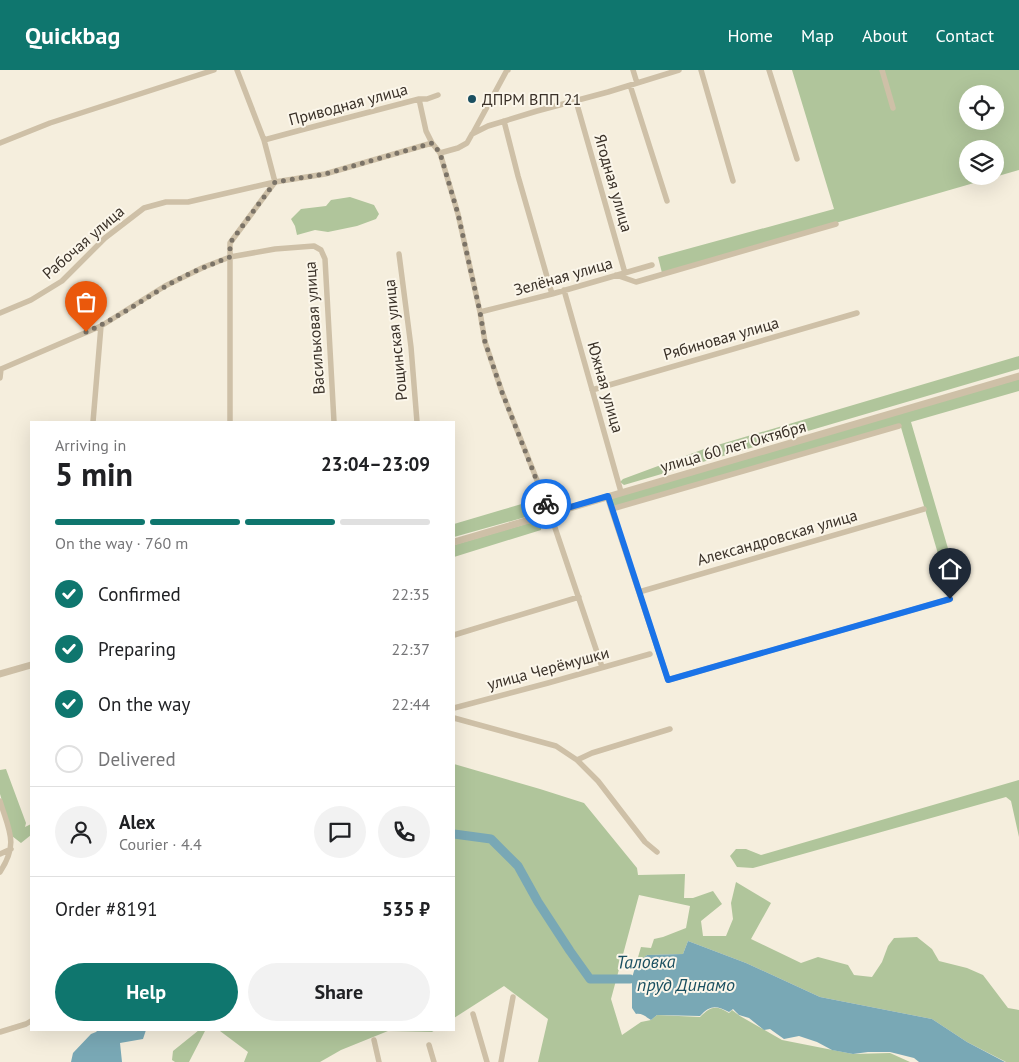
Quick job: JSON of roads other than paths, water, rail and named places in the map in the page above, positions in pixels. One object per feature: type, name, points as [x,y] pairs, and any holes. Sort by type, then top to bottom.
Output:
[{"type":"street","points":[[0,143],[50,123],[214,70]]},
{"type":"street","points":[[230,421],[230,243],[275,182],[264,140],[236,70]]},
{"type":"street","points":[[440,153],[458,148],[467,143],[508,70]]},
{"type":"street","points":[[633,70],[637,83]]},
{"type":"street","points":[[472,134],[504,121],[679,70]]},
{"type":"street","points":[[700,70],[734,181]]},
{"type":"street","points":[[770,70],[796,160]]},
{"type":"street","points":[[882,70],[893,108]]},
{"type":"street","points":[[630,85],[666,201]]},
{"type":"street","name":"Приводная улица","points":[[264,140],[438,95]]},
{"type":"street","points":[[420,100],[426,131],[440,153],[458,214],[485,342],[502,392],[550,513],[602,667]]},
{"type":"street","name":"Ягодная улица","points":[[576,101],[625,273]]},
{"type":"street","points":[[504,121],[552,294]]},
{"type":"street","name":"Рабочая улица","points":[[0,313],[31,300],[62,281],[105,238],[144,208],[166,202],[188,202],[275,182],[325,174],[432,143]]},
{"type":"street","points":[[616,276],[636,282],[836,224]]},
{"type":"street","name":"Васильковая улица","points":[[1,368],[101,326],[165,286],[204,267],[230,257],[275,249],[314,246],[321,250],[325,259],[334,421]]},
{"type":"street","name":"Рощинская улица","points":[[399,254],[411,347],[417,421]]},
{"type":"street","name":"Зелёная улица","points":[[480,312],[552,294],[652,265]]},
{"type":"street","name":"Южная улица","points":[[564,290],[621,492]]},
{"type":"street","name":"Рябиновая улица","points":[[592,390],[858,313]]},
{"type":"street","points":[[93,421],[101,326]]},
{"type":"street","points":[[0,378],[1,368]]},
{"type":"street","name":"улица 60 лет Октября","points":[[455,542],[1019,376]]},
{"type":"street","points":[[612,509],[899,426]]},
{"type":"street","points":[[608,496],[668,680],[950,599]]},
{"type":"street","name":"Александровская улица","points":[[639,592],[924,509]]},
{"type":"street","points":[[455,635],[579,597]]},
{"type":"street","name":"улица Черёмушки","points":[[455,708],[650,654]]},
{"type":"street","points":[[0,674],[30,665]]},
{"type":"street","points":[[455,718],[556,746],[577,760],[598,781],[645,842],[658,852]]},
{"type":"street","points":[[577,760],[592,753],[670,729]]},
{"type":"street","points":[[0,801],[12,839],[11,849],[0,872]]},
{"type":"street","points":[[0,854],[11,849]]},
{"type":"street","points":[[501,1062],[513,997]]},
{"type":"street","points":[[474,1014],[487,1062]]},
{"type":"street","points":[[0,1032],[30,1022]]},
{"type":"street","points":[[374,1040],[380,1062]]},
{"type":"street","points":[[429,1045],[434,1062]]},
{"type":"water","name":"пруд Динамо","points":[[688,941],[746,963],[820,997],[932,1019],[967,1042],[1005,1062],[919,1062],[914,1058],[890,1052],[853,1054],[832,1050],[817,1042],[799,1036],[784,1039],[770,1029],[764,1030],[749,1018],[739,1015],[733,1009],[729,1012],[713,1007],[700,1016],[657,1015],[651,1020],[636,1014],[632,1008],[632,978],[636,964],[647,955],[683,954]]},
{"type":"water","points":[[146,1031],[143,1039],[120,1043],[122,1062],[71,1062],[73,1053],[91,1034],[96,1032]]},
{"type":"waterway","name":"Таловка","points":[[455,834],[491,839],[518,866],[538,902],[590,979],[630,979]]},
{"type":"place","name":"ДПРМ ВПП 21","points":[[472,99]]}]
